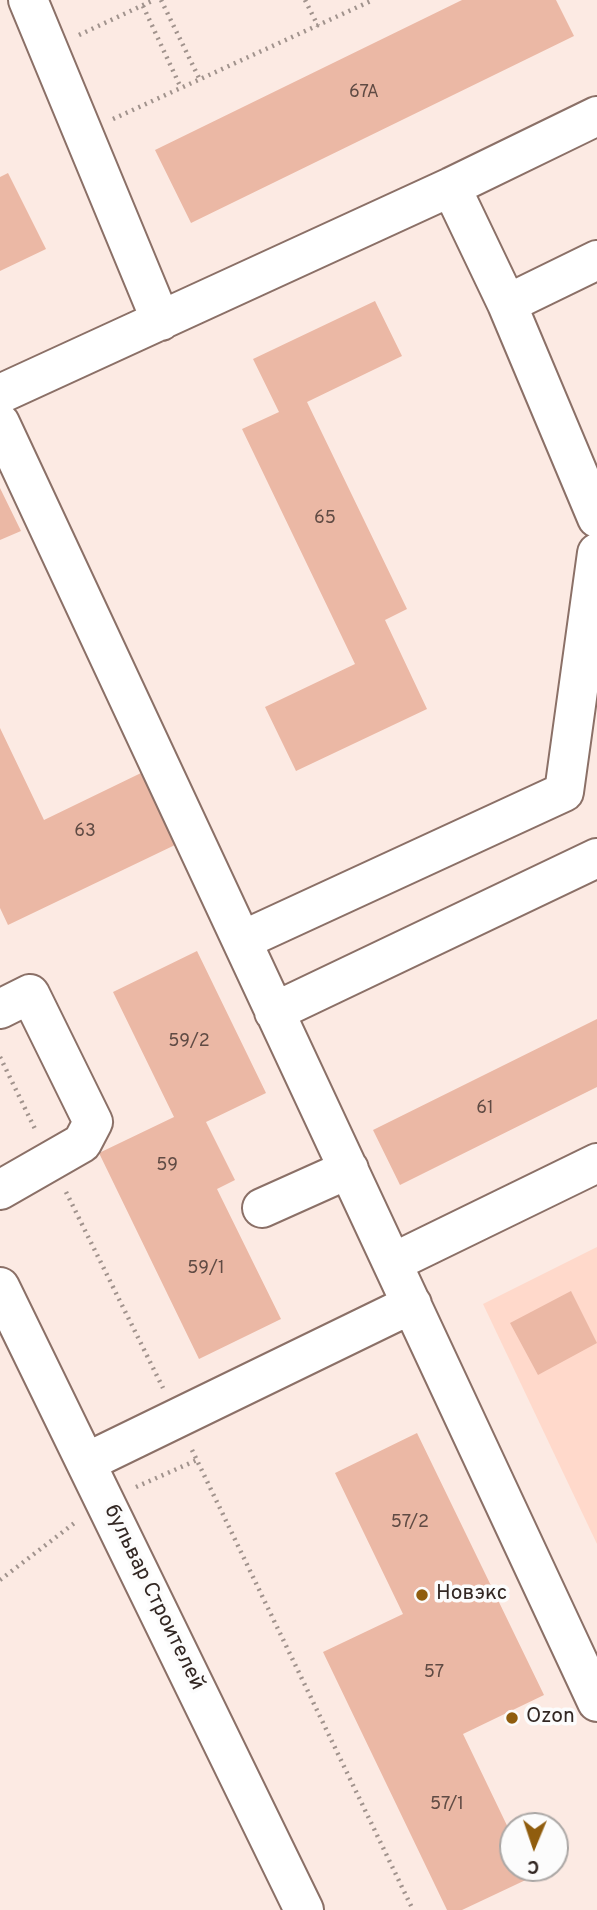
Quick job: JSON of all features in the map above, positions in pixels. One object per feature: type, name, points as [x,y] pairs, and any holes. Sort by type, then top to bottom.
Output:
[{"type":"street","points":[[28,0],[161,321]]},
{"type":"street","points":[[0,394],[451,187],[597,116]]},
{"type":"street","points":[[451,187],[507,304],[597,518]]},
{"type":"street","points":[[507,304],[597,260]]},
{"type":"street","points":[[0,423],[243,940],[263,1012],[349,1169],[597,1702]]},
{"type":"street","points":[[243,940],[564,792],[597,553]]},
{"type":"street","points":[[263,1012],[597,858]]},
{"type":"street","points":[[0,1009],[30,994],[93,1122],[82,1143],[0,1190]]},
{"type":"street","points":[[393,1263],[597,1163]]},
{"type":"street","points":[[262,1208],[349,1169]]},
{"type":"street","name":"бульвар Строителей","points":[[0,1287],[88,1462],[304,1910]]},
{"type":"street","points":[[88,1462],[179,1420],[412,1304]]},
{"type":"path","points":[[48,50],[154,0]]},
{"type":"path","points":[[161,0],[200,80]]},
{"type":"path","points":[[305,0],[318,26]]},
{"type":"path","points":[[82,134],[373,0]]},
{"type":"path","points":[[143,6],[181,88]]},
{"type":"path","points":[[0,1057],[179,1420],[413,1910]]},
{"type":"shaded area","points":[[597,1247],[597,1544],[483,1304]]},
{"type":"building","points":[[462,0],[556,0],[574,36],[191,223],[155,150]]},
{"type":"building","points":[[8,173],[46,249],[0,271],[0,177]]},
{"type":"building","points":[[375,301],[402,356],[307,402],[407,609],[385,620],[427,709],[296,771],[265,707],[355,664],[242,429],[279,412],[253,359]]},
{"type":"building","points":[[0,488],[21,531],[0,540]]},
{"type":"building","points":[[0,728],[44,820],[141,773],[175,845],[8,925],[0,908]]},
{"type":"building","points":[[197,951],[266,1093],[206,1122],[235,1180],[217,1189],[281,1319],[199,1359],[99,1153],[174,1117],[113,992]]},
{"type":"building","points":[[597,1019],[597,1087],[400,1185],[373,1130]]},
{"type":"building","points":[[571,1291],[597,1343],[538,1375],[510,1323]]},
{"type":"building","points":[[417,1433],[544,1695],[463,1734],[500,1812],[499,1882],[521,1882],[462,1910],[447,1910],[323,1652],[403,1614],[335,1473]]},
{"type":"place","name":"Новэкс","points":[[422,1595]]},
{"type":"place","name":"Ozon","points":[[512,1718]]}]
